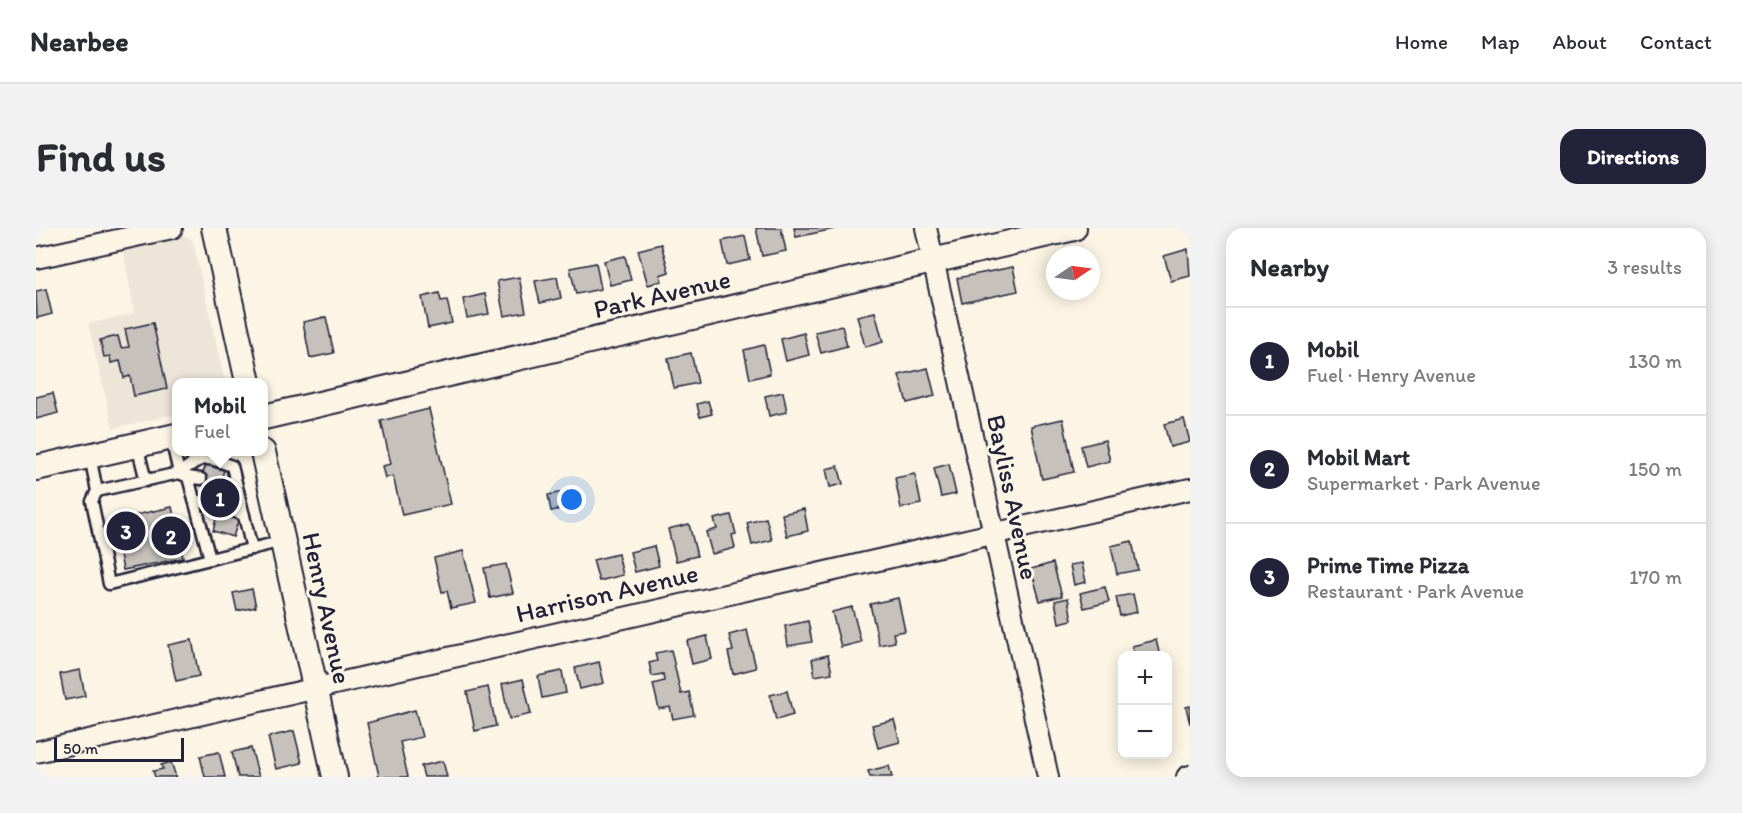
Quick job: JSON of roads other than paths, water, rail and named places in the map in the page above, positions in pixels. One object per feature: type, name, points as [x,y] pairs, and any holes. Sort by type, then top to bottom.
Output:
[{"type":"street","points":[[36,258],[172,228]]},
{"type":"street","points":[[214,228],[247,378]]},
{"type":"street","name":"Bayliss Avenue","points":[[926,228],[1048,777]]},
{"type":"street","name":"Park Avenue","points":[[268,416],[1074,228]]},
{"type":"street","points":[[36,468],[172,437]]},
{"type":"street","name":"Henry Avenue","points":[[264,456],[335,777]]},
{"type":"street","name":"Harrison Avenue","points":[[36,752],[1190,489]]},
{"type":"lane","points":[[137,445],[146,481]]},
{"type":"lane","points":[[90,456],[97,491],[92,501],[109,584],[283,541]]},
{"type":"lane","points":[[179,456],[210,559]]},
{"type":"lane","points":[[184,475],[198,460],[208,457],[232,465],[252,549]]},
{"type":"lane","points":[[97,491],[184,475],[201,479]]},
{"type":"lane","points":[[220,484],[238,490]]},
{"type":"lane","points":[[194,500],[208,504]]},
{"type":"lane","points":[[226,509],[244,515]]},
{"type":"place","name":"Mobil","points":[[220,498]]},
{"type":"place","name":"Prime Time Pizza","points":[[126,531]]},
{"type":"place","name":"Mobil Mart","points":[[171,536]]}]
